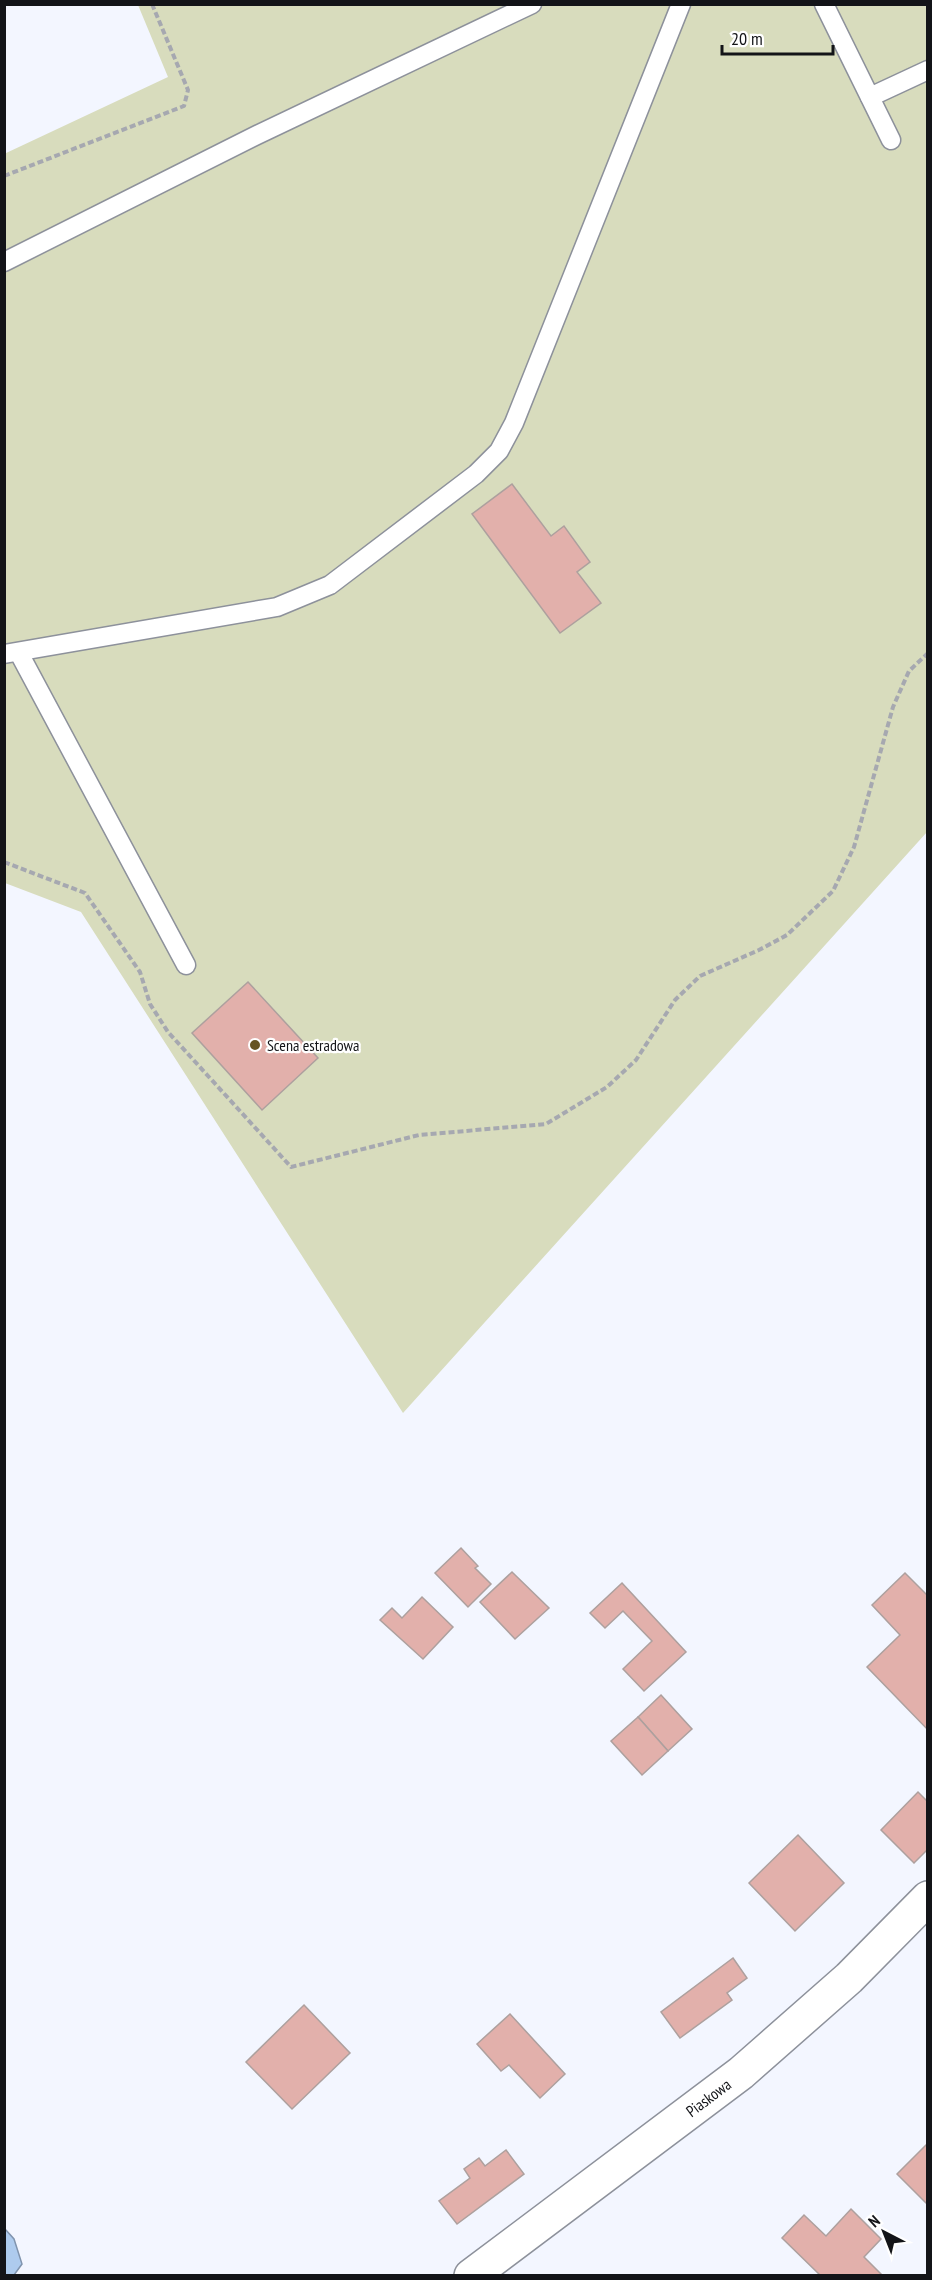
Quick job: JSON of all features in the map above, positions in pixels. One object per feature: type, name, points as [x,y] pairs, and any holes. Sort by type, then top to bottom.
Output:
[{"type":"street","name":"Piaskowa","points":[[471,2276],[741,2073],[849,1978],[927,1898]]},
{"type":"lane","points":[[4,262],[257,135],[532,4]]},
{"type":"lane","points":[[186,965],[12,653],[277,607],[330,585],[476,474],[499,451],[514,423],[681,4]]},
{"type":"lane","points":[[824,4],[891,140]]},
{"type":"lane","points":[[870,97],[927,70]]},
{"type":"path","points":[[4,176],[184,106],[188,90],[152,4]]},
{"type":"path","points":[[4,862],[85,894],[140,972],[150,1004],[168,1032],[291,1167],[419,1135],[546,1124],[607,1087],[636,1060],[675,1000],[700,976],[787,935],[833,891],[854,847],[893,707],[909,671],[927,653]]},
{"type":"green space","points":[[138,5],[927,5],[927,832],[403,1413],[81,912],[5,883],[4,154],[168,77]]},
{"type":"water","points":[[5,2229],[14,2239],[22,2264],[14,2275],[5,2275]]},
{"type":"building","points":[[512,484],[551,536],[564,526],[590,562],[577,572],[601,603],[560,633],[472,514]]},
{"type":"building","name":"Scena estradowa","points":[[248,982],[318,1058],[262,1110],[192,1033]]},
{"type":"building","points":[[461,1548],[478,1566],[475,1568],[491,1584],[468,1607],[435,1573]]},
{"type":"building","points":[[512,1572],[549,1608],[515,1639],[480,1602]]},
{"type":"building","points":[[905,1573],[928,1596],[928,1730],[867,1667],[900,1635],[872,1605]]},
{"type":"building","points":[[622,1583],[686,1652],[644,1691],[623,1669],[652,1641],[623,1611],[605,1628],[590,1613]]},
{"type":"building","points":[[422,1597],[453,1627],[423,1659],[380,1620],[392,1608],[402,1618]]},
{"type":"building","points":[[661,1695],[692,1729],[668,1751],[638,1717]]},
{"type":"building","points":[[638,1717],[668,1751],[642,1775],[611,1741]]},
{"type":"building","points":[[918,1792],[928,1802],[928,1849],[914,1863],[881,1830]]},
{"type":"building","points":[[798,1835],[844,1883],[795,1931],[749,1883]]},
{"type":"building","points":[[733,1958],[747,1978],[727,1993],[732,2000],[680,2038],[661,2012]]},
{"type":"building","points":[[304,2005],[350,2053],[292,2109],[246,2062]]},
{"type":"building","points":[[510,2014],[565,2074],[540,2098],[509,2065],[501,2071],[477,2044]]},
{"type":"building","points":[[928,2143],[928,2205],[897,2174]]},
{"type":"building","points":[[506,2150],[524,2174],[457,2224],[439,2201],[470,2178],[464,2169],[479,2158],[485,2166]]},
{"type":"building","points":[[851,2209],[881,2239],[864,2257],[883,2276],[821,2276],[782,2238],[804,2215],[826,2236]]},
{"type":"place","name":"Scena estradowa","points":[[255,1045]]}]
